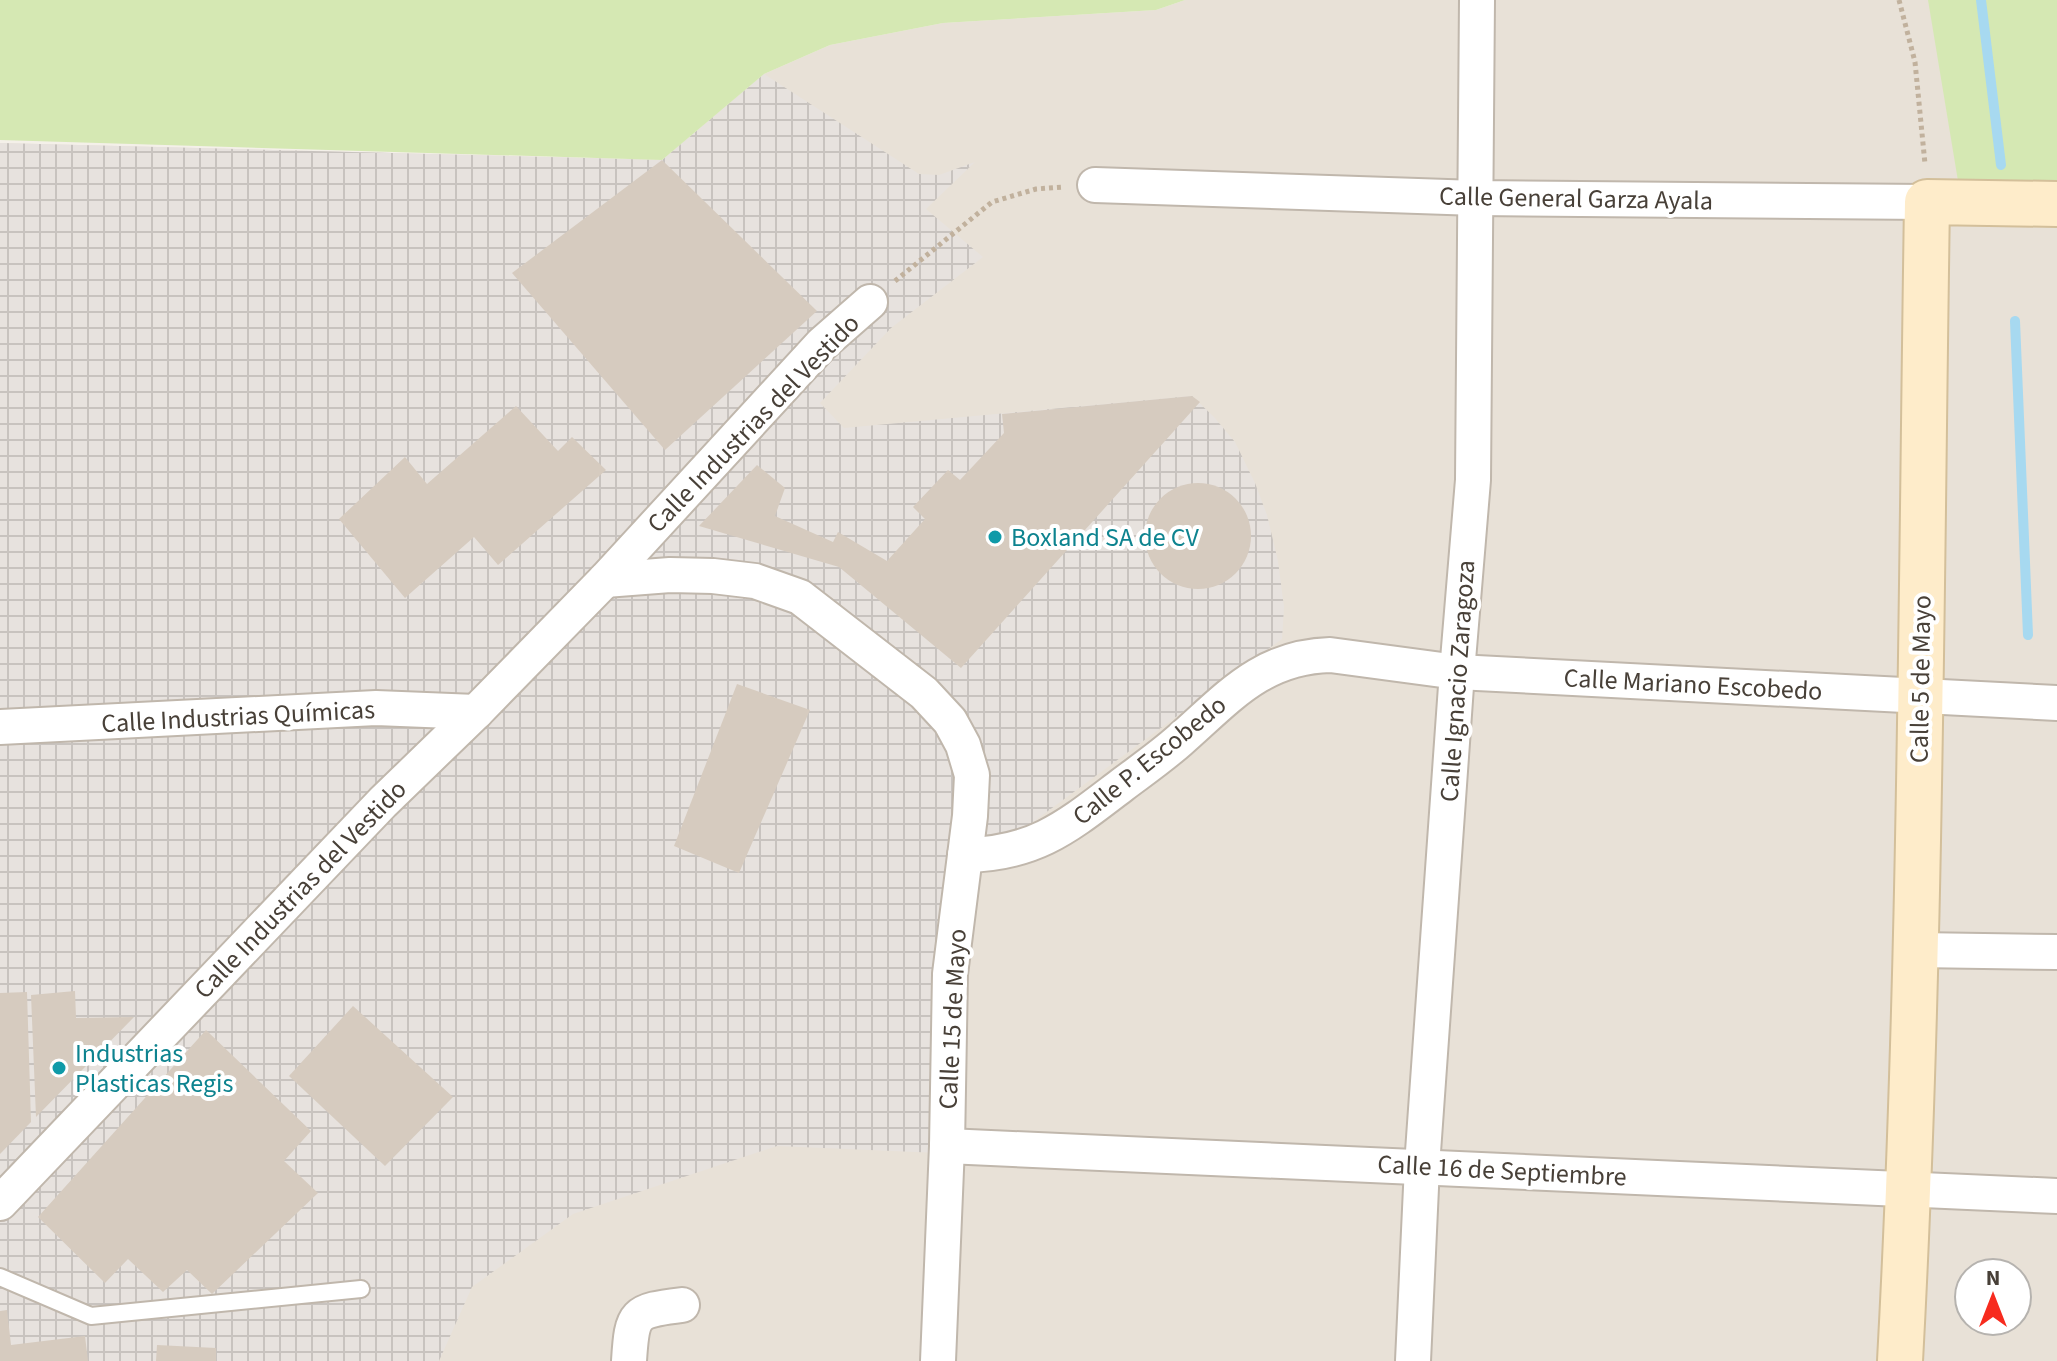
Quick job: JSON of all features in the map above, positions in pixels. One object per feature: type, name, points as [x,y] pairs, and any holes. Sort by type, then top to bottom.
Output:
[{"type":"street","name":"Calle Ignacio Zaragoza","points":[[1413,1361],[1422,1166],[1473,480],[1477,0]]},
{"type":"street","name":"Calle General Garza Ayala","points":[[1095,185],[1477,198],[2057,204]]},
{"type":"street","name":"Calle 5 de Mayo","points":[[1900,1361],[1916,950],[1927,202]]},
{"type":"street","name":"Calle Industrias del Vestido","points":[[0,1203],[383,802],[605,580],[822,344],[870,302]]},
{"type":"street","name":"Calle Industrias del Vestido","points":[[605,580],[670,575],[755,581],[800,597],[924,693]]},
{"type":"street","name":"Calle Mariano Escobedo","points":[[1330,655],[1457,672],[2057,703]]},
{"type":"street","name":"Calle P. Escobedo","points":[[965,855],[995,855],[1036,842],[1068,826],[1177,743],[1260,672],[1296,659],[1330,655]]},
{"type":"street","name":"Calle 15 de Mayo","points":[[924,693],[950,721],[963,745],[972,775],[950,974],[938,1361]]},
{"type":"street","name":"Calle Industrias Químicas","points":[[0,727],[376,708],[476,712]]},
{"type":"street","points":[[1916,950],[2057,952]]},
{"type":"street","name":"Calle 16 de Septiembre","points":[[947,1146],[2057,1196]]},
{"type":"street","points":[[629,1361],[631,1327],[637,1317],[649,1309],[682,1305]]},
{"type":"lane","points":[[0,1277],[91,1316],[361,1289]]},
{"type":"path","points":[[1899,0],[1915,62],[1927,202]]},
{"type":"path","points":[[870,302],[992,202],[1036,189],[1095,185]]},
{"type":"shaded area","points":[[1185,0],[2057,0],[2057,1361],[0,1361],[0,143],[662,160],[764,74],[830,45],[943,23],[1156,10]]},
{"type":"shaded area","points":[[764,74],[919,174],[939,175],[975,162],[926,209],[983,257],[891,328],[820,403],[844,428],[1192,396],[1235,442],[1267,515],[1278,561],[1284,607],[1282,639],[1014,836],[948,841],[938,983],[939,1153],[777,1146],[573,1214],[472,1287],[439,1361],[0,1361],[0,143],[662,160]]},
{"type":"green space","points":[[0,0],[1185,0],[1156,10],[943,23],[830,45],[764,74],[662,160],[0,140]]},
{"type":"green space","points":[[1928,0],[2057,0],[2057,182],[1958,181]]},
{"type":"building","points":[[662,160],[817,311],[665,450],[512,273]]},
{"type":"building","name":"Boxland SA de CV","points":[[1192,396],[1200,402],[961,668],[839,567],[699,526],[757,465],[785,488],[775,516],[833,542],[838,532],[887,561],[925,519],[913,507],[948,470],[960,480],[1004,433],[1002,414]]},
{"type":"building","points":[[516,406],[558,451],[572,437],[606,470],[498,565],[474,537],[405,598],[339,519],[405,457],[427,484]]},
{"type":"building","points":[[1198,483],[1218,487],[1235,499],[1247,516],[1251,536],[1247,556],[1235,573],[1218,585],[1198,589],[1178,585],[1161,573],[1149,556],[1145,536],[1149,516],[1161,499],[1178,487]]},
{"type":"building","points":[[737,684],[810,710],[739,873],[674,846]]},
{"type":"building","name":"Industrias Plasticas Regis","points":[[75,991],[76,1018],[134,1017],[36,1117],[31,995]]},
{"type":"building","points":[[27,992],[31,1122],[0,1154],[0,993]]},
{"type":"building","points":[[353,1006],[453,1097],[385,1166],[289,1076]]},
{"type":"building","points":[[206,1030],[311,1131],[284,1161],[318,1193],[212,1294],[187,1270],[163,1292],[128,1259],[105,1283],[38,1217]]},
{"type":"building","points":[[7,1310],[11,1345],[85,1336],[88,1361],[0,1361],[0,1311]]},
{"type":"building","points":[[157,1345],[216,1348],[216,1361],[156,1361]]},
{"type":"waterway","points":[[1981,0],[2001,165]]},
{"type":"waterway","points":[[2015,321],[2028,635]]},
{"type":"place","name":"Boxland SA de CV","points":[[995,537]]},
{"type":"place","name":"Industrias Plasticas Regis","points":[[59,1068]]}]
